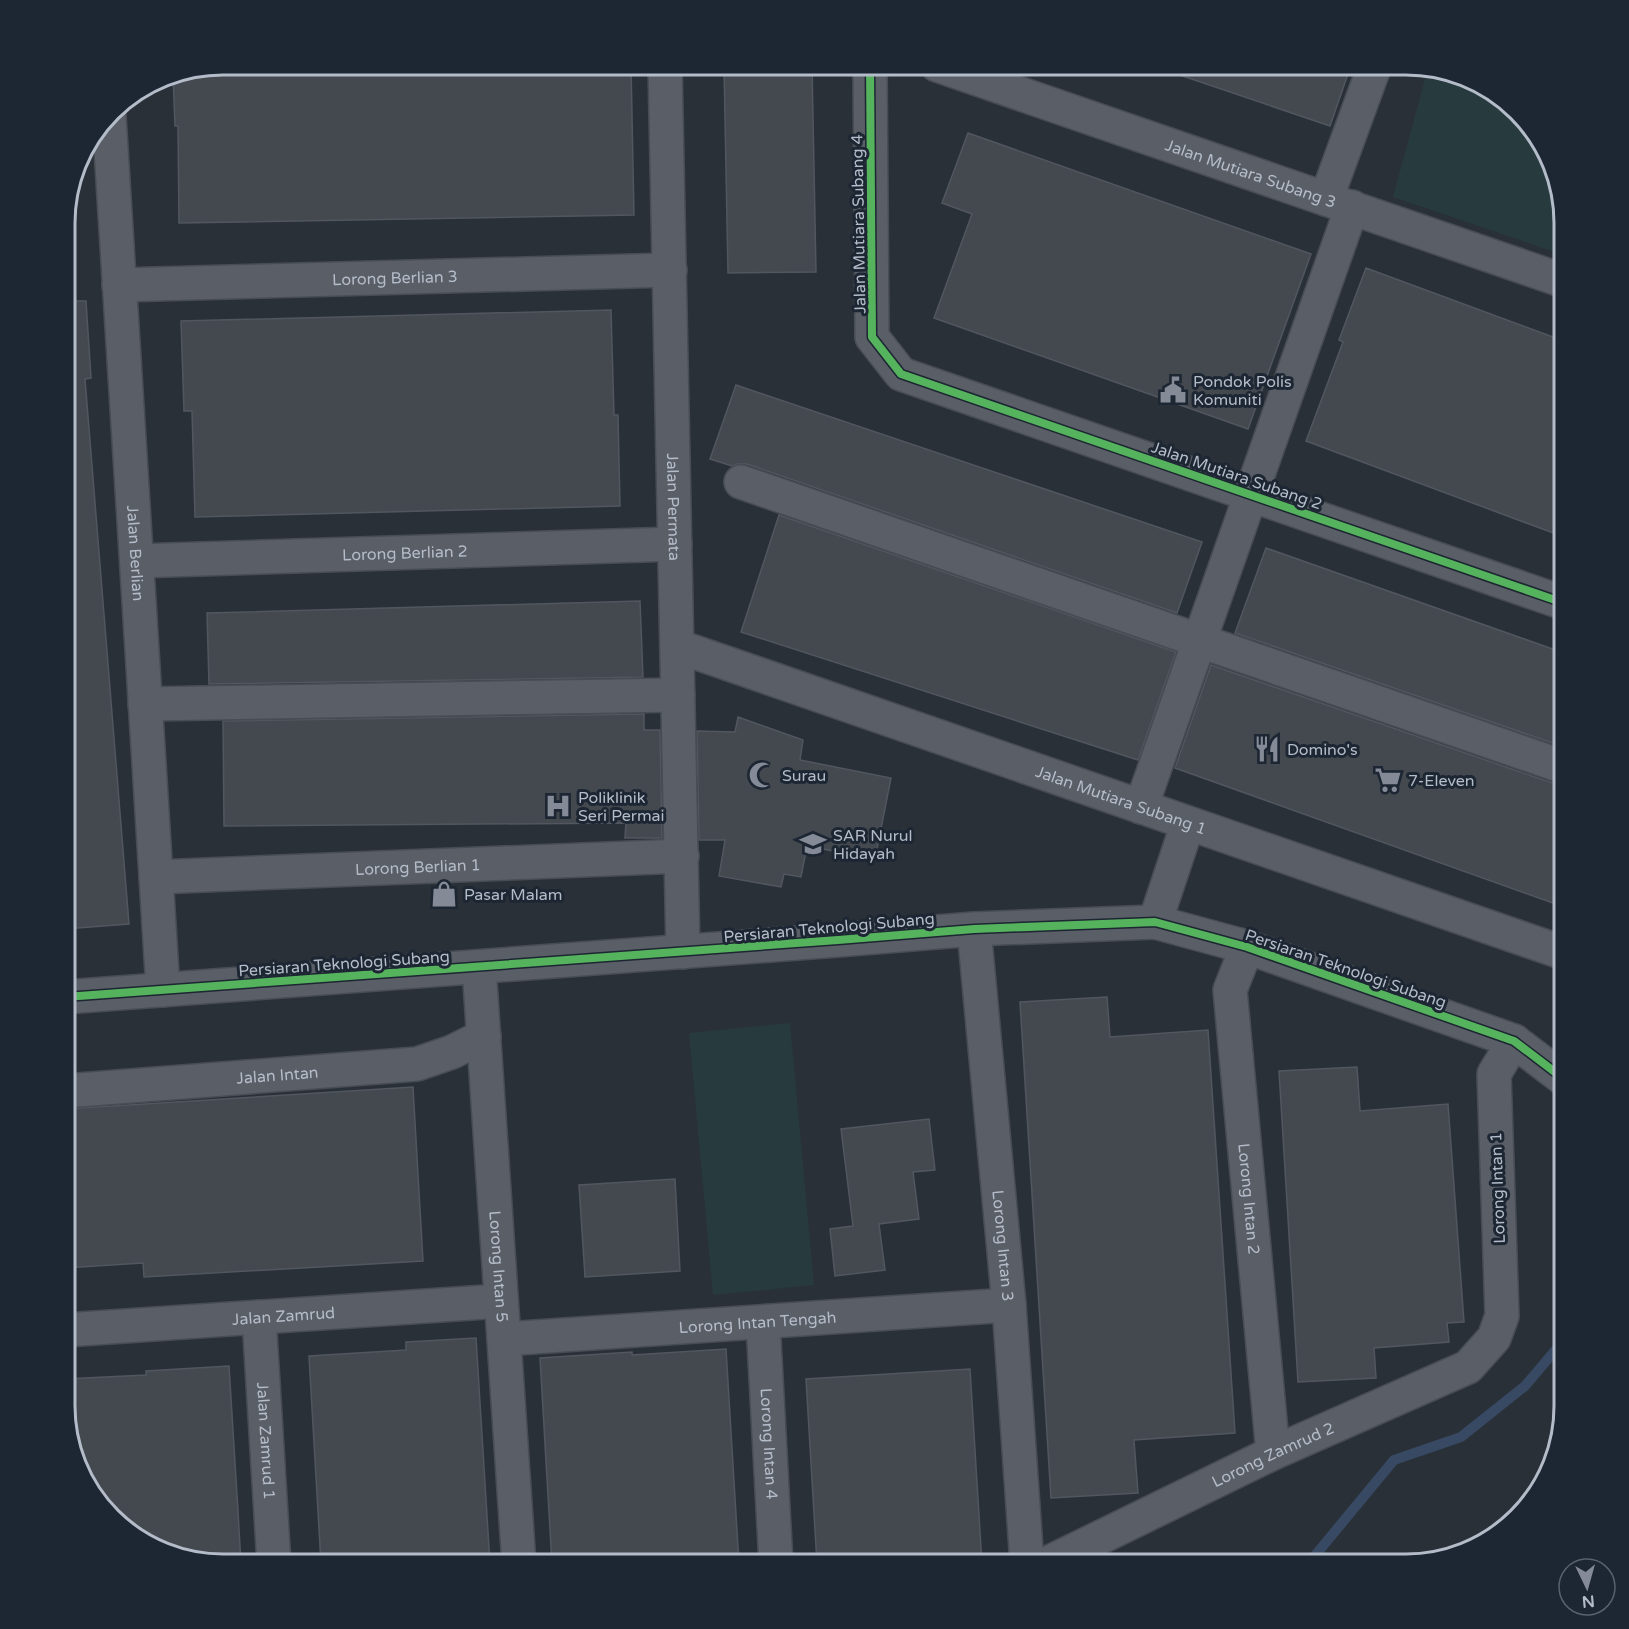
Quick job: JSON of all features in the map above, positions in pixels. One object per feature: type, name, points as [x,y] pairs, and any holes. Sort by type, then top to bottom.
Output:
[{"type":"street","name":"Jalan Permata","points":[[666,75],[683,952]]},
{"type":"street","name":"Jalan Mutiara Subang 4","points":[[870,75],[872,338],[901,374]]},
{"type":"street","name":"Jalan Mutiara Subang 3","points":[[967,75],[1554,278]]},
{"type":"street","points":[[1141,807],[1251,494],[1339,203],[1372,75]]},
{"type":"street","name":"Jalan Berlian","points":[[110,128],[163,990]]},
{"type":"street","name":"Lorong Berlian 3","points":[[119,285],[670,270]]},
{"type":"street","name":"Jalan Mutiara Subang 2","points":[[901,374],[1554,600]]},
{"type":"street","points":[[741,482],[1554,764]]},
{"type":"street","name":"Lorong Berlian 2","points":[[137,561],[675,544]]},
{"type":"street","name":"Jalan Mutiara Subang 1","points":[[677,646],[1554,950]]},
{"type":"street","points":[[145,705],[678,695]]},
{"type":"street","points":[[1155,922],[1188,823]]},
{"type":"street","name":"Lorong Berlian 1","points":[[156,877],[682,856]]},
{"type":"street","name":"Persiaran Teknologi Subang","points":[[75,996],[683,952],[974,928],[1155,922],[1247,947],[1514,1041],[1554,1071]]},
{"type":"street","name":"Lorong Intan 3","points":[[974,928],[1009,1305],[1026,1554]]},
{"type":"street","name":"Lorong Intan 2","points":[[1247,947],[1230,990],[1273,1453]]},
{"type":"street","name":"Lorong Intan 5","points":[[479,967],[518,1554]]},
{"type":"street","name":"Jalan Intan","points":[[75,1090],[417,1064],[453,1052],[484,1036]]},
{"type":"street","name":"Lorong Intan 1","points":[[1494,1338],[1502,1316],[1494,1074],[1514,1041]]},
{"type":"street","name":"Jalan Zamrud","points":[[75,1329],[501,1301]]},
{"type":"street","name":"Lorong Intan Tengah","points":[[504,1339],[1009,1305]]},
{"type":"street","name":"Jalan Zamrud 1","points":[[259,1317],[273,1554]]},
{"type":"street","name":"Lorong Intan 4","points":[[763,1322],[775,1554]]},
{"type":"street","name":"Lorong Zamrud 2","points":[[1066,1554],[1273,1453],[1468,1367],[1494,1338]]},
{"type":"green space","points":[[1426,76],[1454,83],[1472,90],[1511,118],[1534,149],[1543,166],[1551,194],[1554,213],[1554,252],[1393,197]]},
{"type":"green space","points":[[790,1023],[814,1285],[713,1295],[689,1033]]},
{"type":"building","points":[[213,75],[631,75],[634,215],[179,223],[178,126],[175,126],[173,84]]},
{"type":"building","points":[[724,75],[812,75],[816,272],[728,273]]},
{"type":"building","points":[[1180,75],[1348,75],[1330,126]]},
{"type":"building","points":[[968,133],[1311,254],[1248,429],[934,318],[972,214],[942,203]]},
{"type":"building","points":[[1366,268],[1554,337],[1554,533],[1306,441],[1343,342],[1339,340]]},
{"type":"building","points":[[75,301],[86,301],[91,378],[85,379],[129,924],[75,928]]},
{"type":"building","points":[[611,310],[614,415],[618,415],[620,506],[195,517],[192,411],[184,411],[181,321]]},
{"type":"building","points":[[736,385],[1202,542],[1177,613],[747,464],[732,466],[710,459]]},
{"type":"building","points":[[779,515],[1176,652],[1138,760],[741,632]]},
{"type":"building","points":[[1266,548],[1554,649],[1554,744],[1235,633]]},
{"type":"building","points":[[640,601],[643,677],[209,684],[207,613]]},
{"type":"building","points":[[1211,665],[1554,784],[1554,903],[1175,768]]},
{"type":"building","points":[[644,714],[644,730],[660,730],[662,838],[625,838],[626,823],[224,826],[223,721]]},
{"type":"building","name":"SAR Nurul Hidayah","points":[[738,717],[803,740],[800,760],[891,778],[875,859],[807,846],[801,877],[784,874],[781,887],[719,876],[725,840],[699,840],[697,731],[735,732]]},
{"type":"building","points":[[1107,997],[1110,1037],[1208,1030],[1235,1433],[1134,1440],[1138,1493],[1051,1498],[1020,1002]]},
{"type":"building","points":[[1357,1067],[1360,1111],[1448,1104],[1464,1322],[1447,1323],[1449,1342],[1374,1348],[1376,1378],[1298,1382],[1279,1071]]},
{"type":"building","points":[[413,1087],[423,1261],[144,1277],[143,1263],[75,1267],[75,1108]]},
{"type":"building","points":[[929,1119],[935,1170],[913,1172],[919,1219],[879,1224],[885,1270],[835,1276],[830,1229],[853,1226],[841,1129]]},
{"type":"building","points":[[675,1179],[680,1271],[585,1277],[579,1185]]},
{"type":"building","points":[[476,1338],[489,1554],[320,1554],[309,1356],[406,1350],[406,1342]]},
{"type":"building","points":[[726,1349],[738,1554],[551,1554],[540,1358],[632,1352],[632,1355]]},
{"type":"building","points":[[229,1366],[240,1554],[194,1551],[166,1543],[149,1534],[118,1511],[90,1472],[76,1425],[75,1379],[146,1375],[146,1371]]},
{"type":"building","points":[[970,1369],[981,1554],[816,1554],[806,1379]]},
{"type":"waterway","points":[[1316,1554],[1394,1460],[1461,1437],[1525,1386],[1554,1352]]},
{"type":"cycle path","points":[[870,75],[872,337],[901,374],[1554,600]]},
{"type":"cycle path","points":[[75,996],[974,929],[1155,922],[1247,947],[1514,1041],[1554,1071]]},
{"type":"place","name":"Pondok Polis Komuniti","points":[[1173,390]]},
{"type":"place","name":"Domino's","points":[[1267,749]]},
{"type":"place","name":"Surau","points":[[762,775]]},
{"type":"place","name":"7-Eleven","points":[[1388,780]]},
{"type":"place","name":"Poliklinik Seri Permai","points":[[558,806]]},
{"type":"place","name":"SAR Nurul Hidayah","points":[[813,844]]},
{"type":"place","name":"Pasar Malam","points":[[444,894]]}]
